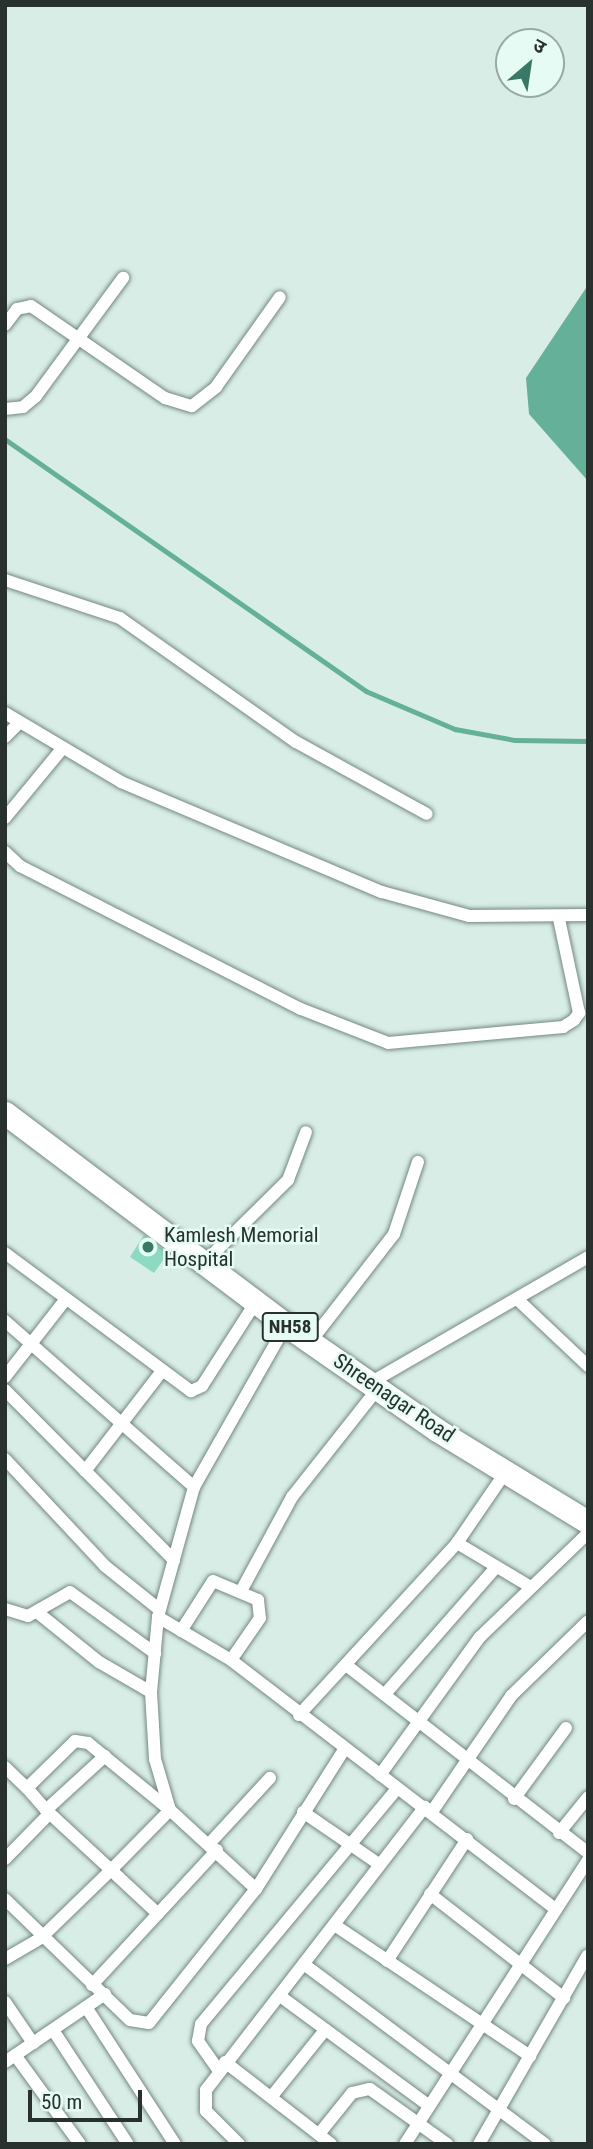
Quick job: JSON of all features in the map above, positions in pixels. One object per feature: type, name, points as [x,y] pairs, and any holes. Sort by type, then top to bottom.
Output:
[{"type":"highway","name":"Shreenagar Road","points":[[5,1113],[286,1325],[374,1386],[588,1522]]},
{"type":"street","points":[[5,409],[23,407],[36,396],[123,278]]},
{"type":"street","points":[[5,325],[17,309],[31,306],[165,398],[192,406],[216,387],[280,297]]},
{"type":"street","points":[[5,580],[120,618],[296,742],[427,814]]},
{"type":"street","points":[[5,713],[61,750],[382,892],[469,916],[559,919],[588,915]]},
{"type":"street","points":[[5,737],[19,723]]},
{"type":"street","points":[[5,818],[61,750]]},
{"type":"street","points":[[5,852],[20,866],[302,1009],[388,1043],[563,1027],[574,1020],[579,1013],[559,919]]},
{"type":"street","points":[[205,1262],[288,1180],[306,1132]]},
{"type":"street","points":[[311,1341],[394,1234],[418,1162]]},
{"type":"street","points":[[5,1253],[162,1371],[197,1391],[256,1302]]},
{"type":"street","points":[[241,1591],[292,1497],[374,1386],[588,1258]]},
{"type":"street","points":[[5,1377],[66,1299]]},
{"type":"street","points":[[517,1299],[588,1366]]},
{"type":"street","points":[[5,1321],[34,1342],[194,1487]]},
{"type":"street","points":[[170,1810],[155,1759],[151,1692],[159,1614],[194,1487],[286,1325]]},
{"type":"street","points":[[85,1471],[162,1371]]},
{"type":"street","points":[[5,1390],[174,1560]]},
{"type":"street","points":[[5,1459],[104,1566],[159,1614],[231,1660],[344,1751],[467,1839],[553,1907]]},
{"type":"street","points":[[299,1715],[457,1544],[507,1471]]},
{"type":"street","points":[[380,1775],[480,1637],[529,1586],[588,1533]]},
{"type":"street","points":[[457,1544],[529,1586]]},
{"type":"street","points":[[385,1694],[496,1567]]},
{"type":"street","points":[[181,1630],[213,1581],[241,1591],[263,1610],[231,1660]]},
{"type":"street","points":[[5,1608],[21,1618],[37,1612],[70,1592],[155,1653]]},
{"type":"street","points":[[37,1612],[99,1662],[151,1692]]},
{"type":"street","points":[[239,2144],[206,2111],[206,2090],[222,2066],[336,1926],[380,1865],[428,1810],[511,1696],[588,1620]]},
{"type":"street","points":[[346,1665],[385,1694],[416,1725],[588,1853]]},
{"type":"street","points":[[514,1799],[566,1728]]},
{"type":"street","points":[[27,1788],[75,1741],[105,1756],[213,1847],[256,1889]]},
{"type":"street","points":[[5,1899],[41,1938],[106,1994],[130,2020],[153,2021],[256,1889],[344,1751]]},
{"type":"street","points":[[5,1859],[105,1756]]},
{"type":"street","points":[[5,1768],[48,1812],[158,1914]]},
{"type":"street","points":[[92,1984],[158,1914],[270,1778]]},
{"type":"street","points":[[331,2144],[272,2096],[222,2066],[198,2041],[201,2024],[397,1789]]},
{"type":"street","points":[[559,1833],[588,1797]]},
{"type":"street","points":[[5,1959],[41,1938],[170,1810]]},
{"type":"street","points":[[303,1812],[380,1865]]},
{"type":"street","points":[[387,1961],[467,1839]]},
{"type":"street","points":[[405,2144],[553,1907],[588,1860]]},
{"type":"street","points":[[430,1894],[564,1998]]},
{"type":"street","points":[[336,1926],[530,2056]]},
{"type":"street","points":[[479,2144],[587,1956]]},
{"type":"street","points":[[305,1965],[446,2076],[544,2144]]},
{"type":"street","points":[[79,2144],[10,2058],[106,1994]]},
{"type":"street","points":[[280,1996],[428,2105]]},
{"type":"street","points":[[5,2002],[33,2043]]},
{"type":"street","points":[[86,2007],[175,2144]]},
{"type":"street","points":[[53,2029],[128,2144]]},
{"type":"street","points":[[272,2096],[325,2030]]},
{"type":"street","points":[[319,2134],[360,2089],[384,2095],[416,2123],[447,2144]]},
{"type":"shaded area","points":[[588,285],[588,481],[529,414],[526,378]]},
{"type":"building","points":[[144,1235],[168,1253],[154,1273],[130,1257]]},
{"type":"waterway","points":[[5,439],[366,691],[455,729],[515,740],[588,741]]},
{"type":"place","name":"Kamlesh Memorial Hospital","points":[[148,1247]]}]
